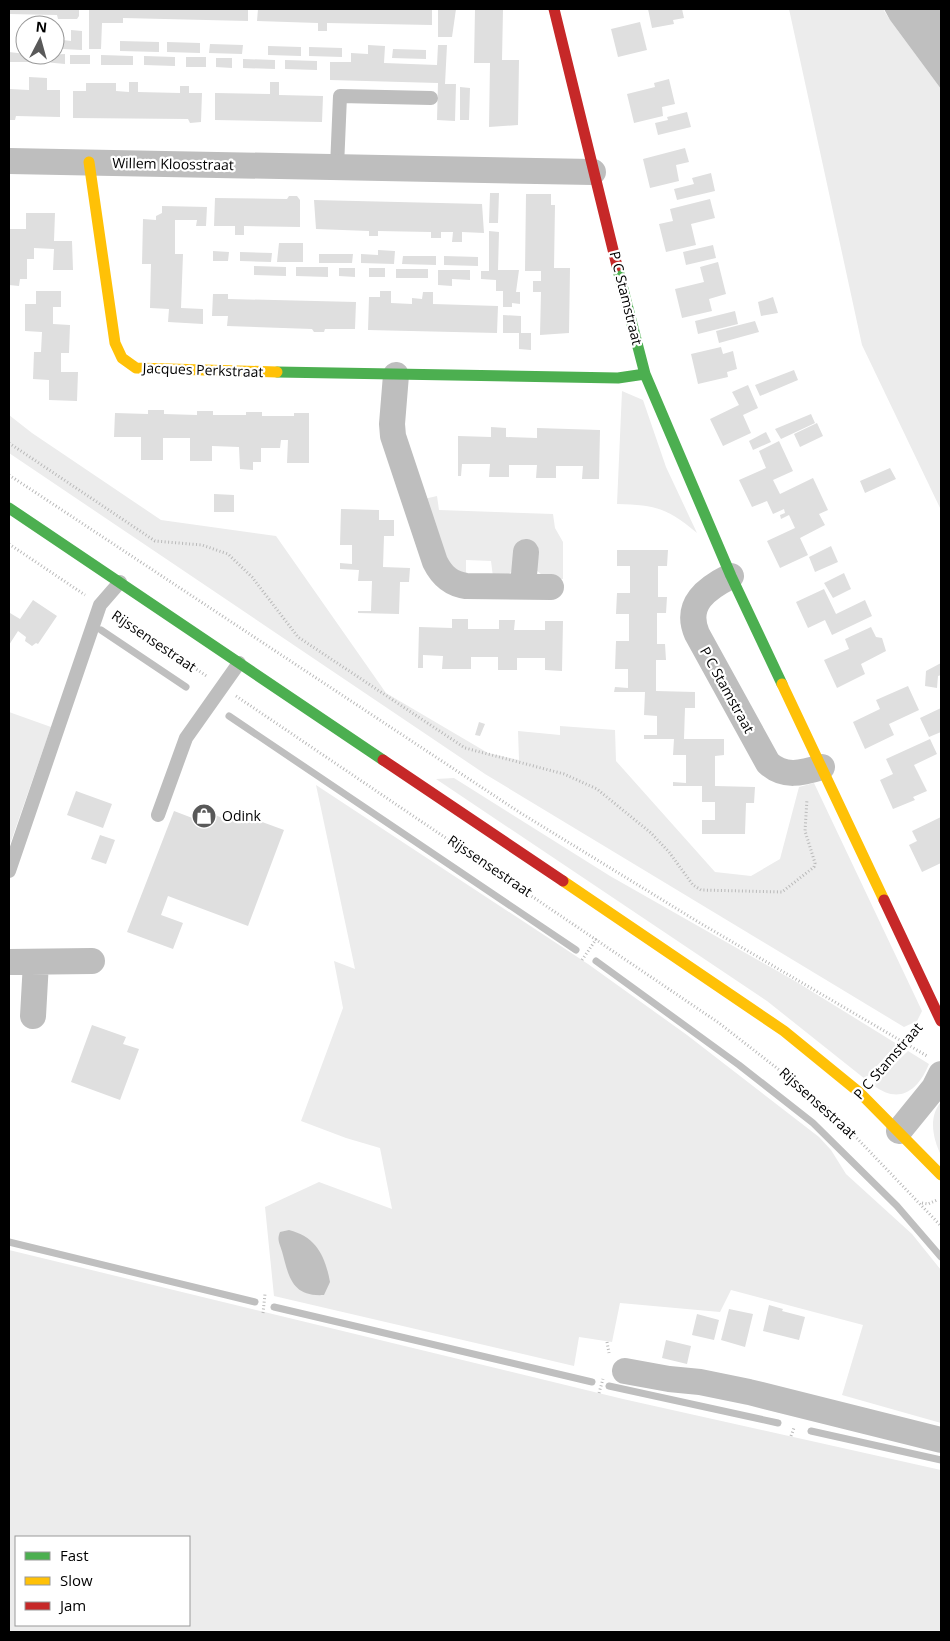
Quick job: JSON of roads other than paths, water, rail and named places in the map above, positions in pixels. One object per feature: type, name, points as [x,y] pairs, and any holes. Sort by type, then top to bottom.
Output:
[{"type":"street","name":"P C Stamstraat","points":[[554,9],[593,172],[645,374],[814,769],[932,996],[941,1020]]},
{"type":"street","name":"Willem Kloosstraat","points":[[9,161],[593,172]]},
{"type":"street","name":"Jacques Perkstraat","points":[[88,162],[115,343],[117,351],[128,363],[136,368],[146,370],[618,378],[645,374]]},
{"type":"street","points":[[396,375],[392,424],[393,436],[438,568],[447,580],[460,585],[551,587]]},
{"type":"street","points":[[9,508],[731,993],[784,1031],[860,1093],[941,1175]]},
{"type":"street","points":[[523,586],[526,552]]},
{"type":"street","name":"P C Stamstraat","points":[[731,576],[707,590],[698,600],[693,616],[694,628],[768,763],[783,773],[814,769]]},
{"type":"street","points":[[9,962],[92,961]]},
{"type":"street","points":[[33,1016],[36,962]]},
{"type":"street","points":[[899,1131],[934,1088],[936,1066]]},
{"type":"street","points":[[625,1371],[669,1380],[700,1382],[749,1392],[941,1440]]},
{"type":"lane","points":[[337,167],[340,96],[431,98]]},
{"type":"lane","points":[[9,871],[100,605],[120,582]]},
{"type":"lane","points":[[158,815],[186,738],[238,663]]},
{"type":"waterway","points":[[101,630],[186,687]]},
{"type":"waterway","points":[[229,716],[576,950]]},
{"type":"waterway","points":[[596,961],[739,1065],[813,1123],[897,1206],[941,1257]]},
{"type":"waterway","points":[[9,1242],[255,1302]]},
{"type":"waterway","points":[[274,1307],[592,1382]]},
{"type":"waterway","points":[[609,1386],[778,1423]]},
{"type":"waterway","points":[[811,1431],[941,1460]]},
{"type":"place","name":"Odink","points":[[204,816]]}]
